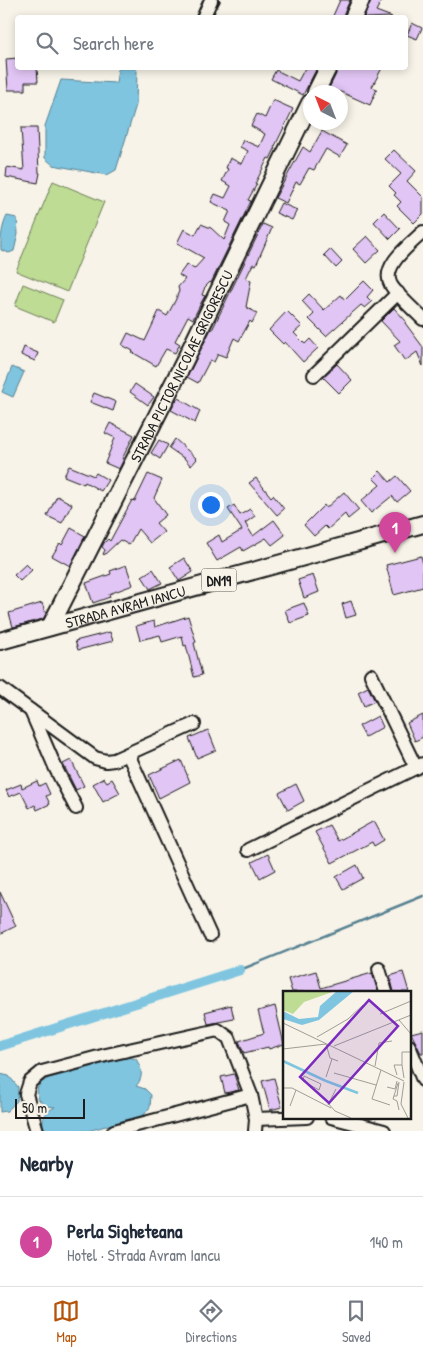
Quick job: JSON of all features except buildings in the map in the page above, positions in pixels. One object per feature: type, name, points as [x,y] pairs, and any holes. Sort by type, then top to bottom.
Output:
[{"type":"main road","points":[[354,15],[361,0]]},
{"type":"main road","points":[[320,85],[327,70]]},
{"type":"main road","name":"STRADA PICTOR NICOLAE GRIGORESCU","points":[[50,627],[185,360],[303,117]]},
{"type":"main road","name":"STRADA AVRAM IANCU","points":[[0,641],[423,524]]},
{"type":"street","points":[[205,15],[211,0]]},
{"type":"street","points":[[423,232],[394,261],[390,267],[389,280],[391,286],[423,319]]},
{"type":"street","points":[[314,375],[398,293]]},
{"type":"street","points":[[248,850],[419,766],[371,675]]},
{"type":"street","points":[[0,688],[96,758],[106,761],[114,760],[194,724]]},
{"type":"street","points":[[31,710],[56,769],[76,808]]},
{"type":"street","points":[[128,754],[210,935]]},
{"type":"street","points":[[379,969],[386,991]]},
{"type":"street","points":[[37,1131],[26,1094],[30,1082],[42,1072],[106,1055],[218,1030],[229,1038],[251,1095],[256,1125],[301,1118]]},
{"type":"street","points":[[410,1048],[423,1080]]},
{"type":"street","points":[[114,1131],[251,1095]]},
{"type":"street","points":[[335,1118],[384,1131]]},
{"type":"green space","points":[[53,181],[104,202],[67,292],[16,271]]},
{"type":"green space","points":[[23,284],[63,300],[54,322],[15,306]]},
{"type":"water","points":[[118,70],[137,71],[136,105],[116,170],[107,175],[53,165],[45,158],[45,126],[61,80],[116,83]]},
{"type":"water","points":[[7,216],[17,218],[18,234],[14,251],[9,253],[1,250],[1,237]]},
{"type":"water","points":[[12,367],[24,372],[13,397],[2,392]]},
{"type":"water","points":[[128,1057],[136,1059],[140,1066],[141,1076],[136,1086],[145,1089],[151,1095],[150,1107],[144,1115],[88,1131],[47,1131],[43,1124],[44,1117],[48,1111],[55,1107],[47,1106],[39,1100],[38,1086],[42,1082],[49,1078]]},
{"type":"water","points":[[0,1074],[9,1076],[18,1087],[17,1101],[7,1111],[0,1112]]},
{"type":"waterway","points":[[240,970],[423,896]]},
{"type":"waterway","points":[[0,1046],[240,970]]},
{"type":"railway","points":[[212,15],[220,0]]},
{"type":"place","name":"Perla Sigheteana","points":[[395,553]]}]
